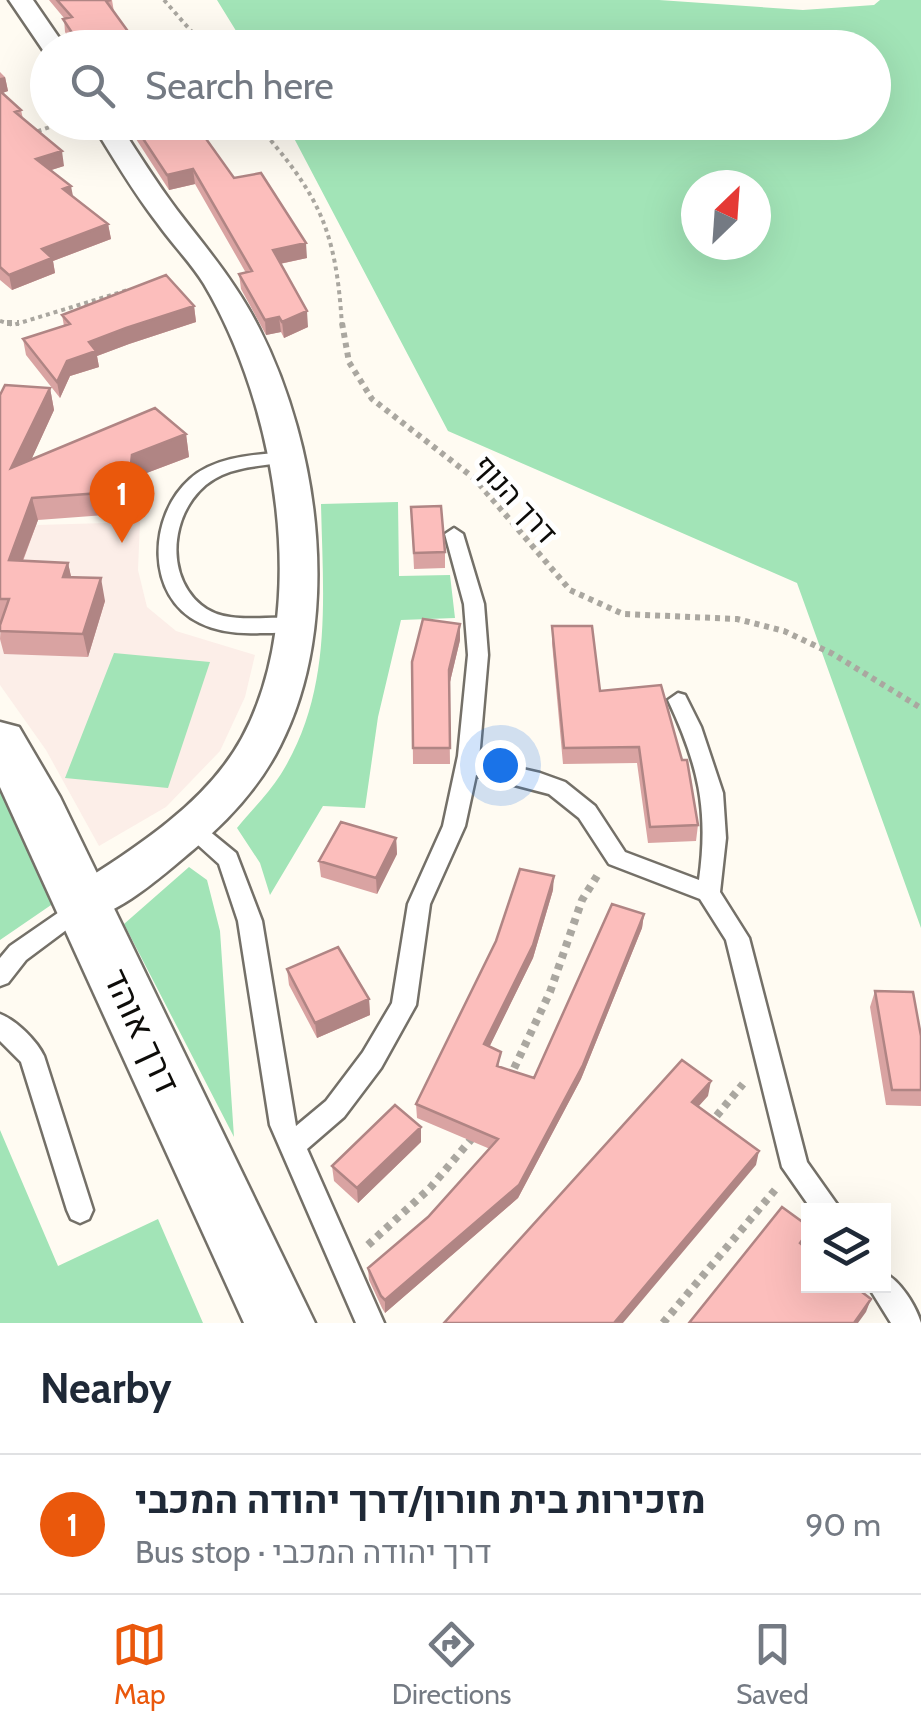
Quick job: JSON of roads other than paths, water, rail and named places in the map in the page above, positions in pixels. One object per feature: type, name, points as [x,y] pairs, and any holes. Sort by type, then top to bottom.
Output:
[{"type":"street","points":[[21,0],[42,30]]},
{"type":"street","points":[[82,905],[189,828],[226,790],[261,743],[284,679],[294,624],[295,566],[276,412],[219,284],[116,140]]},
{"type":"street","name":"דרך אוהד","points":[[0,741],[33,796],[280,1323]]},
{"type":"lane","points":[[284,458],[243,462],[197,482],[179,502],[167,533],[168,567],[179,593],[196,613],[228,625],[294,624]]},
{"type":"lane","points":[[292,1146],[335,1109],[372,1060],[404,1005],[419,904],[454,826],[467,765],[478,655],[474,604],[454,534]]},
{"type":"lane","points":[[678,700],[707,759],[714,788],[716,842],[708,893]]},
{"type":"lane","points":[[467,765],[558,785],[597,821],[617,858],[708,893],[738,938],[795,1166],[823,1203]]},
{"type":"lane","points":[[189,828],[228,859],[250,921],[283,1125],[370,1323]]},
{"type":"lane","points":[[0,976],[18,953],[82,905]]},
{"type":"lane","points":[[0,1024],[32,1056],[80,1210]]},
{"type":"lane","points":[[887,1293],[908,1323]]},
{"type":"place","name":"מזכירות בית חורון/דרך יהודה המכבי","points":[[122,543]]}]
